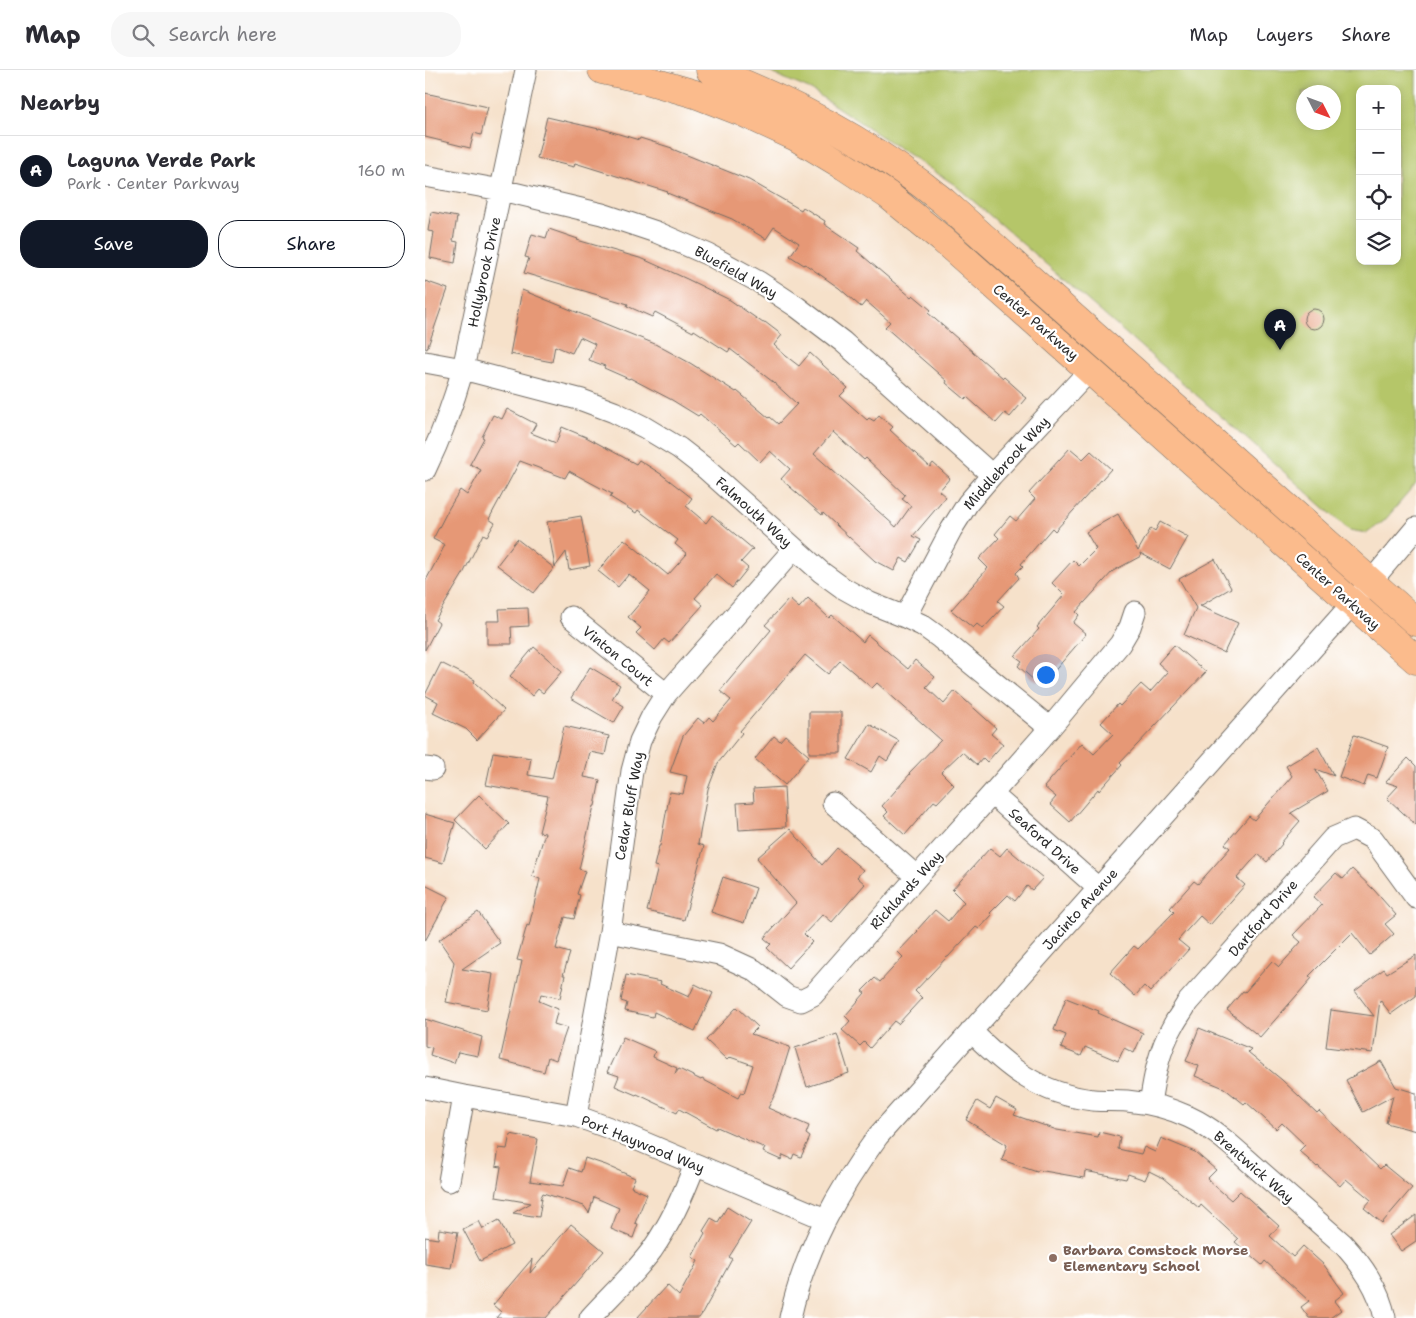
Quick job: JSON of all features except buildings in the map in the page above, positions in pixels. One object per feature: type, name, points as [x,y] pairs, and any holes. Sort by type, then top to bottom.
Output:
[{"type":"main road","name":"Center Parkway","points":[[602,70],[643,79],[686,92],[744,113],[796,138],[888,195],[942,239],[1416,660]]},
{"type":"main road","name":"Center Parkway","points":[[710,70],[792,104],[836,128],[907,172],[943,201],[1416,622]]},
{"type":"street","name":"Hollybrook Drive","points":[[425,470],[435,451],[453,403],[463,369],[526,70]]},
{"type":"street","name":"Bluefield Way","points":[[425,176],[501,190],[602,214],[656,232],[709,255],[759,282],[797,307],[843,342],[992,475]]},
{"type":"street","name":"Falmouth Way","points":[[425,362],[463,369],[582,400],[614,412],[644,427],[679,448],[706,469],[821,572],[843,588],[870,603],[922,625],[1050,728]]},
{"type":"street","name":"Middlebrook Way","points":[[905,617],[951,530],[968,503],[1090,370]]},
{"type":"street","name":"Jacinto Avenue","points":[[790,1318],[807,1260],[825,1219],[854,1168],[878,1136],[1353,604],[1416,528]]},
{"type":"street","name":"Cedar Bluff Way","points":[[576,1116],[610,932],[632,770],[640,741],[652,716],[666,694],[794,549]]},
{"type":"street","name":"Richlands Way","points":[[610,932],[719,954],[754,970],[787,996],[801,1002],[813,996],[1050,728],[1120,644],[1130,627],[1135,612]]},
{"type":"street","name":"Vinton Court","points":[[571,617],[666,694]]},
{"type":"street","name":"Seaford Drive","points":[[992,794],[1098,888]]},
{"type":"street","points":[[833,803],[917,877]]},
{"type":"street","name":"Dartford Drive","points":[[1150,1104],[1154,1076],[1162,1050],[1172,1027],[1187,1004],[1333,838],[1354,830],[1373,840],[1416,898]]},
{"type":"street","name":"Brentwick Way","points":[[971,1031],[1014,1070],[1060,1093],[1093,1100],[1150,1104],[1188,1116],[1221,1136],[1343,1244],[1370,1279],[1376,1290],[1385,1318]]},
{"type":"street","name":"Port Haywood Way","points":[[425,1088],[576,1116],[612,1129],[825,1219]]},
{"type":"street","points":[[449,1181],[465,1096]]},
{"type":"street","points":[[590,1318],[652,1249],[668,1225],[695,1164]]},
{"type":"green space","points":[[765,70],[1416,70],[1416,484],[1384,521],[1367,533],[1349,530],[955,185],[811,90]]},
{"type":"place","name":"Laguna Verde Park","points":[[1280,350]]},
{"type":"place","name":"Barbara Comstock Morse Elementary School","points":[[1053,1258]]}]
